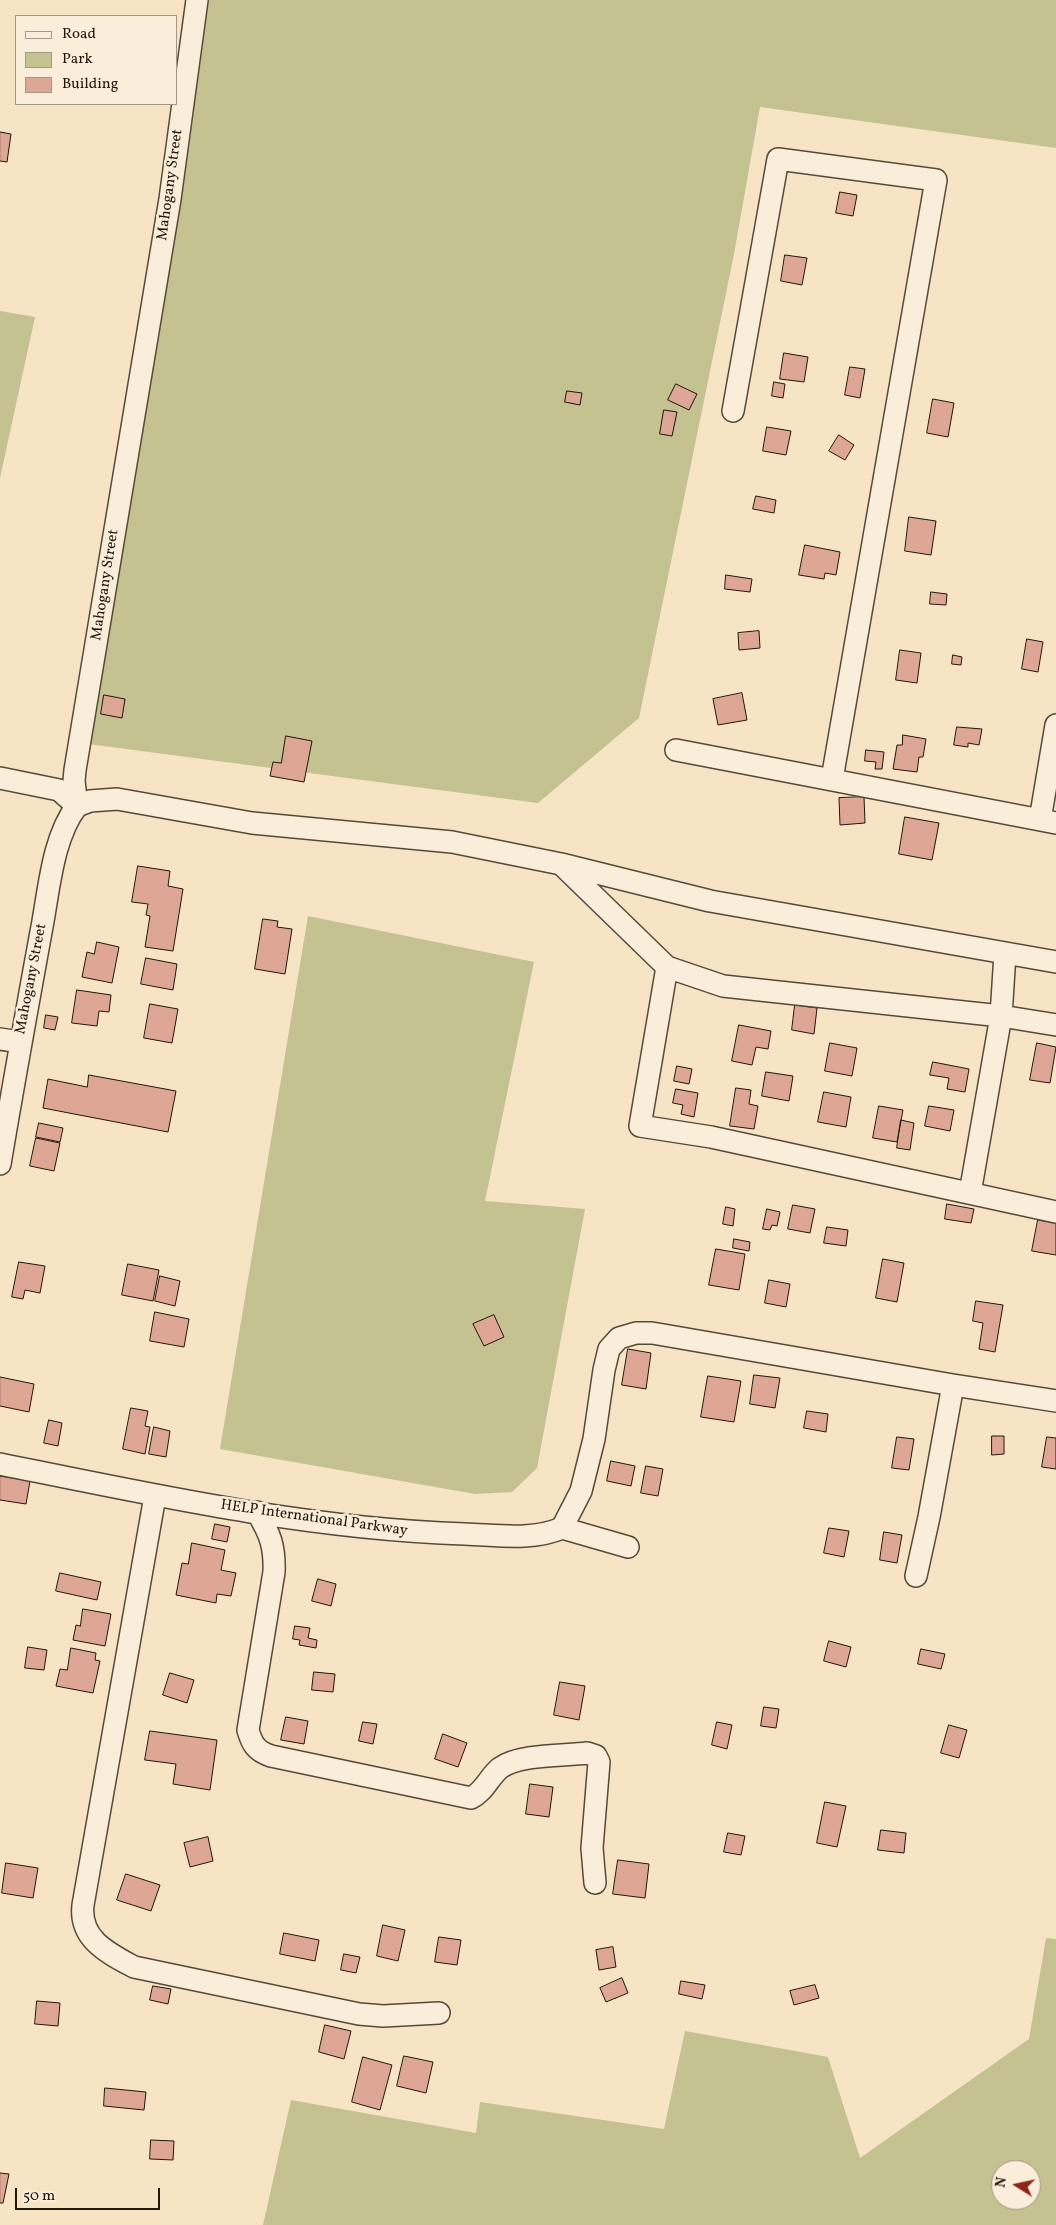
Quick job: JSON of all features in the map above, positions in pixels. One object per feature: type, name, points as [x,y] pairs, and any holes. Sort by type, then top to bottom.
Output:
[{"type":"street","name":"Mahogany Street","points":[[0,1164],[10,1041],[57,850],[67,818],[77,806],[74,781],[75,770],[170,199],[197,0]]},
{"type":"street","points":[[733,411],[778,159],[936,180],[832,779]]},
{"type":"street","points":[[676,750],[1048,822],[1056,726]]},
{"type":"street","points":[[0,778],[59,790],[77,806],[90,801],[117,800],[252,823],[452,842],[561,864],[710,901],[1056,962]]},
{"type":"street","points":[[561,864],[667,967],[723,986],[1001,1016],[1056,1025]]},
{"type":"street","points":[[970,1193],[1001,1016],[1005,954]]},
{"type":"street","points":[[667,967],[640,1126],[711,1136],[1056,1212]]},
{"type":"street","points":[[628,1547],[562,1528],[581,1491],[594,1439],[609,1349],[619,1338],[652,1333],[1056,1401]]},
{"type":"street","points":[[916,1576],[929,1517],[953,1385]]},
{"type":"street","name":"HELP International Parkway","points":[[0,1464],[155,1496],[407,1532],[519,1536],[548,1534],[562,1528]]},
{"type":"street","points":[[155,1496],[83,1905],[82,1918],[84,1927],[92,1939],[116,1958],[134,1967],[359,2014],[382,2016],[439,2014]]},
{"type":"street","points":[[257,1512],[272,1542],[275,1556],[248,1730],[252,1744],[261,1752],[271,1756],[471,1798],[478,1795],[495,1772],[517,1760],[587,1753],[596,1756],[599,1762],[592,1840],[595,1883]]},
{"type":"green space","points":[[203,0],[1056,0],[1056,148],[760,107],[734,254],[639,718],[538,803],[88,744]]},
{"type":"green space","points":[[0,311],[35,317],[0,478]]},
{"type":"green space","points":[[308,916],[534,962],[485,1201],[585,1209],[537,1468],[512,1492],[475,1494],[220,1449]]},
{"type":"green space","points":[[1046,1938],[1056,1939],[1056,2225],[263,2225],[291,2100],[476,2133],[480,2102],[664,2129],[685,2031],[828,2057],[860,2158],[1029,2039]]},
{"type":"building","points":[[0,132],[11,134],[7,162],[0,161]]},
{"type":"building","points":[[840,192],[857,195],[853,216],[836,213]]},
{"type":"building","points":[[785,255],[807,258],[802,285],[781,281]]},
{"type":"building","points":[[784,353],[808,357],[804,382],[780,379]]},
{"type":"building","points":[[850,367],[865,369],[860,398],[845,395]]},
{"type":"building","points":[[774,382],[785,384],[783,398],[772,396]]},
{"type":"building","points":[[676,384],[697,394],[689,410],[668,400]]},
{"type":"building","points":[[567,391],[582,393],[580,405],[565,402]]},
{"type":"building","points":[[933,399],[954,403],[948,437],[927,433]]},
{"type":"building","points":[[664,410],[677,412],[672,436],[660,434]]},
{"type":"building","points":[[767,427],[791,431],[786,455],[763,451]]},
{"type":"building","points":[[839,435],[854,445],[845,460],[829,451]]},
{"type":"building","points":[[756,496],[776,500],[774,513],[753,509]]},
{"type":"building","points":[[909,517],[936,521],[931,555],[905,551]]},
{"type":"building","points":[[805,545],[840,552],[836,575],[825,573],[824,579],[799,575]]},
{"type":"building","points":[[726,575],[752,579],[750,592],[725,589]]},
{"type":"building","points":[[931,592],[947,594],[946,605],[930,604]]},
{"type":"building","points":[[759,631],[760,648],[739,650],[738,633]]},
{"type":"building","points":[[1027,639],[1043,642],[1038,672],[1022,669]]},
{"type":"building","points":[[900,650],[921,653],[917,683],[896,680]]},
{"type":"building","points":[[953,655],[962,657],[961,665],[952,664]]},
{"type":"building","points":[[742,693],[747,720],[718,725],[713,699]]},
{"type":"building","points":[[104,695],[125,699],[122,718],[101,714]]},
{"type":"building","points":[[957,727],[982,729],[979,745],[968,743],[968,747],[954,745]]},
{"type":"building","points":[[903,735],[926,739],[923,757],[919,757],[917,772],[893,769],[897,745],[902,745]]},
{"type":"building","points":[[286,736],[312,741],[304,782],[270,776],[273,762],[281,763]]},
{"type":"building","points":[[866,750],[884,752],[882,769],[875,769],[876,762],[865,761]]},
{"type":"building","points":[[864,797],[865,823],[840,825],[839,798]]},
{"type":"building","points":[[905,817],[939,823],[932,860],[899,854]]},
{"type":"building","points":[[138,866],[170,871],[168,886],[183,889],[173,951],[145,947],[150,916],[146,915],[148,904],[132,902]]},
{"type":"building","points":[[263,919],[278,921],[277,927],[292,929],[285,974],[255,969]]},
{"type":"building","points":[[97,942],[119,947],[112,983],[82,977],[87,952],[94,954]]},
{"type":"building","points":[[146,958],[177,964],[173,990],[141,984]]},
{"type":"building","points":[[77,990],[111,995],[109,1012],[99,1011],[97,1026],[72,1023]]},
{"type":"building","points":[[150,1004],[178,1009],[172,1043],[144,1038]]},
{"type":"building","points":[[795,1005],[817,1008],[814,1034],[792,1030]]},
{"type":"building","points":[[46,1015],[58,1017],[55,1030],[44,1028]]},
{"type":"building","points":[[739,1025],[771,1031],[768,1049],[756,1047],[752,1065],[732,1061]]},
{"type":"building","points":[[830,1043],[857,1048],[852,1076],[825,1071]]},
{"type":"building","points":[[1037,1043],[1056,1047],[1050,1083],[1030,1080]]},
{"type":"building","points":[[933,1062],[969,1069],[965,1092],[947,1089],[949,1078],[930,1075]]},
{"type":"building","points":[[677,1066],[692,1069],[689,1084],[674,1081]]},
{"type":"building","points":[[766,1072],[793,1076],[789,1101],[762,1096]]},
{"type":"building","points":[[89,1075],[176,1091],[168,1132],[43,1108],[48,1079],[87,1087]]},
{"type":"building","points":[[736,1088],[751,1090],[749,1104],[758,1106],[754,1129],[730,1126]]},
{"type":"building","points":[[676,1089],[698,1093],[694,1117],[681,1114],[683,1105],[673,1103]]},
{"type":"building","points":[[824,1092],[851,1097],[846,1127],[818,1122]]},
{"type":"building","points":[[879,1106],[903,1110],[897,1142],[873,1138]]},
{"type":"building","points":[[929,1106],[954,1110],[950,1131],[925,1126]]},
{"type":"building","points":[[901,1120],[914,1123],[910,1150],[897,1148]]},
{"type":"building","points":[[39,1123],[63,1128],[60,1142],[36,1137]]},
{"type":"building","points":[[36,1138],[60,1143],[54,1171],[30,1166]]},
{"type":"building","points":[[947,1204],[974,1209],[971,1223],[945,1219]]},
{"type":"building","points":[[793,1205],[815,1209],[810,1233],[788,1229]]},
{"type":"building","points":[[726,1207],[735,1209],[733,1226],[723,1224]]},
{"type":"building","points":[[767,1209],[780,1212],[777,1226],[772,1225],[770,1230],[763,1229]]},
{"type":"building","points":[[1038,1220],[1056,1223],[1056,1255],[1032,1251]]},
{"type":"building","points":[[827,1227],[848,1230],[846,1246],[824,1243]]},
{"type":"building","points":[[734,1239],[750,1242],[749,1251],[733,1248]]},
{"type":"building","points":[[716,1249],[745,1254],[739,1290],[709,1285]]},
{"type":"building","points":[[883,1259],[904,1263],[897,1302],[876,1298]]},
{"type":"building","points":[[19,1262],[45,1266],[40,1293],[25,1290],[23,1299],[12,1297]]},
{"type":"building","points":[[128,1264],[159,1270],[153,1301],[122,1295]]},
{"type":"building","points":[[160,1276],[180,1281],[175,1306],[155,1301]]},
{"type":"building","points":[[769,1280],[790,1284],[786,1307],[765,1303]]},
{"type":"building","points":[[976,1301],[1003,1305],[995,1352],[979,1349],[983,1323],[973,1321]]},
{"type":"building","points":[[155,1312],[189,1319],[184,1347],[150,1341]]},
{"type":"building","points":[[494,1315],[504,1337],[484,1346],[473,1324]]},
{"type":"building","points":[[628,1349],[651,1353],[646,1389],[622,1385]]},
{"type":"building","points":[[754,1375],[780,1378],[775,1408],[750,1404]]},
{"type":"building","points":[[708,1376],[741,1381],[734,1422],[701,1417]]},
{"type":"building","points":[[0,1377],[34,1384],[29,1412],[0,1406]]},
{"type":"building","points":[[131,1408],[148,1411],[145,1426],[150,1427],[145,1454],[123,1449]]},
{"type":"building","points":[[807,1411],[828,1414],[826,1432],[804,1428]]},
{"type":"building","points":[[49,1420],[62,1423],[58,1446],[44,1443]]},
{"type":"building","points":[[154,1427],[170,1431],[166,1457],[149,1454]]},
{"type":"building","points":[[992,1436],[1004,1436],[1004,1454],[992,1455]]},
{"type":"building","points":[[897,1437],[914,1439],[909,1470],[892,1468]]},
{"type":"building","points":[[1047,1437],[1056,1438],[1056,1469],[1042,1467]]},
{"type":"building","points":[[611,1461],[635,1466],[631,1486],[607,1481]]},
{"type":"building","points":[[646,1466],[663,1469],[658,1496],[641,1493]]},
{"type":"building","points":[[0,1476],[30,1481],[26,1504],[0,1500]]},
{"type":"building","points":[[215,1524],[230,1527],[227,1542],[212,1539]]},
{"type":"building","points":[[829,1528],[849,1531],[844,1557],[824,1553]]},
{"type":"building","points":[[884,1532],[902,1535],[897,1563],[880,1560]]},
{"type":"building","points":[[192,1543],[225,1550],[221,1570],[236,1573],[231,1596],[217,1594],[216,1603],[176,1595],[182,1563],[188,1564]]},
{"type":"building","points":[[60,1573],[101,1582],[97,1600],[56,1591]]},
{"type":"building","points":[[318,1579],[336,1584],[331,1606],[312,1601]]},
{"type":"building","points":[[83,1609],[111,1614],[105,1646],[73,1640],[76,1625],[80,1626]]},
{"type":"building","points":[[295,1626],[310,1628],[308,1638],[317,1640],[316,1648],[299,1645],[300,1640],[293,1639]]},
{"type":"building","points":[[829,1641],[851,1647],[846,1667],[824,1661]]},
{"type":"building","points":[[28,1647],[47,1650],[44,1670],[25,1668]]},
{"type":"building","points":[[71,1648],[96,1653],[95,1660],[100,1661],[93,1693],[56,1686],[60,1669],[67,1670]]},
{"type":"building","points":[[921,1649],[945,1654],[941,1669],[918,1664]]},
{"type":"building","points":[[314,1672],[335,1674],[333,1692],[312,1690]]},
{"type":"building","points":[[170,1673],[194,1680],[187,1703],[163,1695]]},
{"type":"building","points":[[560,1682],[585,1686],[579,1720],[554,1715]]},
{"type":"building","points":[[764,1707],[779,1709],[776,1728],[761,1726]]},
{"type":"building","points":[[286,1717],[308,1721],[304,1744],[281,1740]]},
{"type":"building","points":[[363,1722],[377,1724],[373,1744],[359,1741]]},
{"type":"building","points":[[717,1722],[732,1725],[727,1749],[712,1745]]},
{"type":"building","points":[[949,1725],[967,1730],[959,1758],[941,1753]]},
{"type":"building","points":[[150,1731],[217,1740],[210,1790],[173,1784],[176,1764],[145,1760]]},
{"type":"building","points":[[443,1734],[467,1743],[458,1767],[435,1759]]},
{"type":"building","points":[[530,1784],[553,1787],[549,1817],[526,1814]]},
{"type":"building","points":[[825,1802],[846,1806],[837,1847],[817,1843]]},
{"type":"building","points":[[881,1830],[906,1833],[904,1853],[878,1850]]},
{"type":"building","points":[[728,1833],[745,1836],[741,1855],[724,1852]]},
{"type":"building","points":[[208,1837],[213,1861],[190,1867],[184,1843]]},
{"type":"building","points":[[618,1860],[649,1864],[645,1898],[613,1894]]},
{"type":"building","points":[[6,1863],[38,1868],[33,1898],[2,1893]]},
{"type":"building","points":[[126,1874],[160,1885],[151,1911],[117,1900]]},
{"type":"building","points":[[383,1925],[405,1930],[398,1961],[377,1956]]},
{"type":"building","points":[[284,1933],[319,1940],[315,1961],[280,1954]]},
{"type":"building","points":[[439,1937],[461,1940],[457,1965],[435,1962]]},
{"type":"building","points":[[613,1947],[616,1967],[599,1970],[596,1950]]},
{"type":"building","points":[[344,1954],[360,1957],[356,1973],[341,1970]]},
{"type":"building","points":[[622,1978],[628,1993],[606,2002],[600,1988]]},
{"type":"building","points":[[681,1981],[705,1985],[702,1999],[679,1994]]},
{"type":"building","points":[[815,1985],[819,1998],[794,2005],[790,1991]]},
{"type":"building","points":[[153,1986],[171,1989],[168,2004],[150,2000]]},
{"type":"building","points":[[37,2001],[60,2003],[58,2026],[35,2024]]},
{"type":"building","points":[[325,2025],[351,2031],[344,2059],[319,2052]]},
{"type":"building","points":[[404,2056],[433,2062],[426,2093],[397,2086]]},
{"type":"building","points":[[363,2057],[392,2065],[380,2110],[352,2102]]},
{"type":"building","points":[[105,2088],[146,2092],[144,2110],[104,2106]]},
{"type":"building","points":[[151,2140],[174,2141],[173,2160],[150,2159]]},
{"type":"building","points":[[0,2173],[9,2174],[3,2203],[0,2203]]}]
